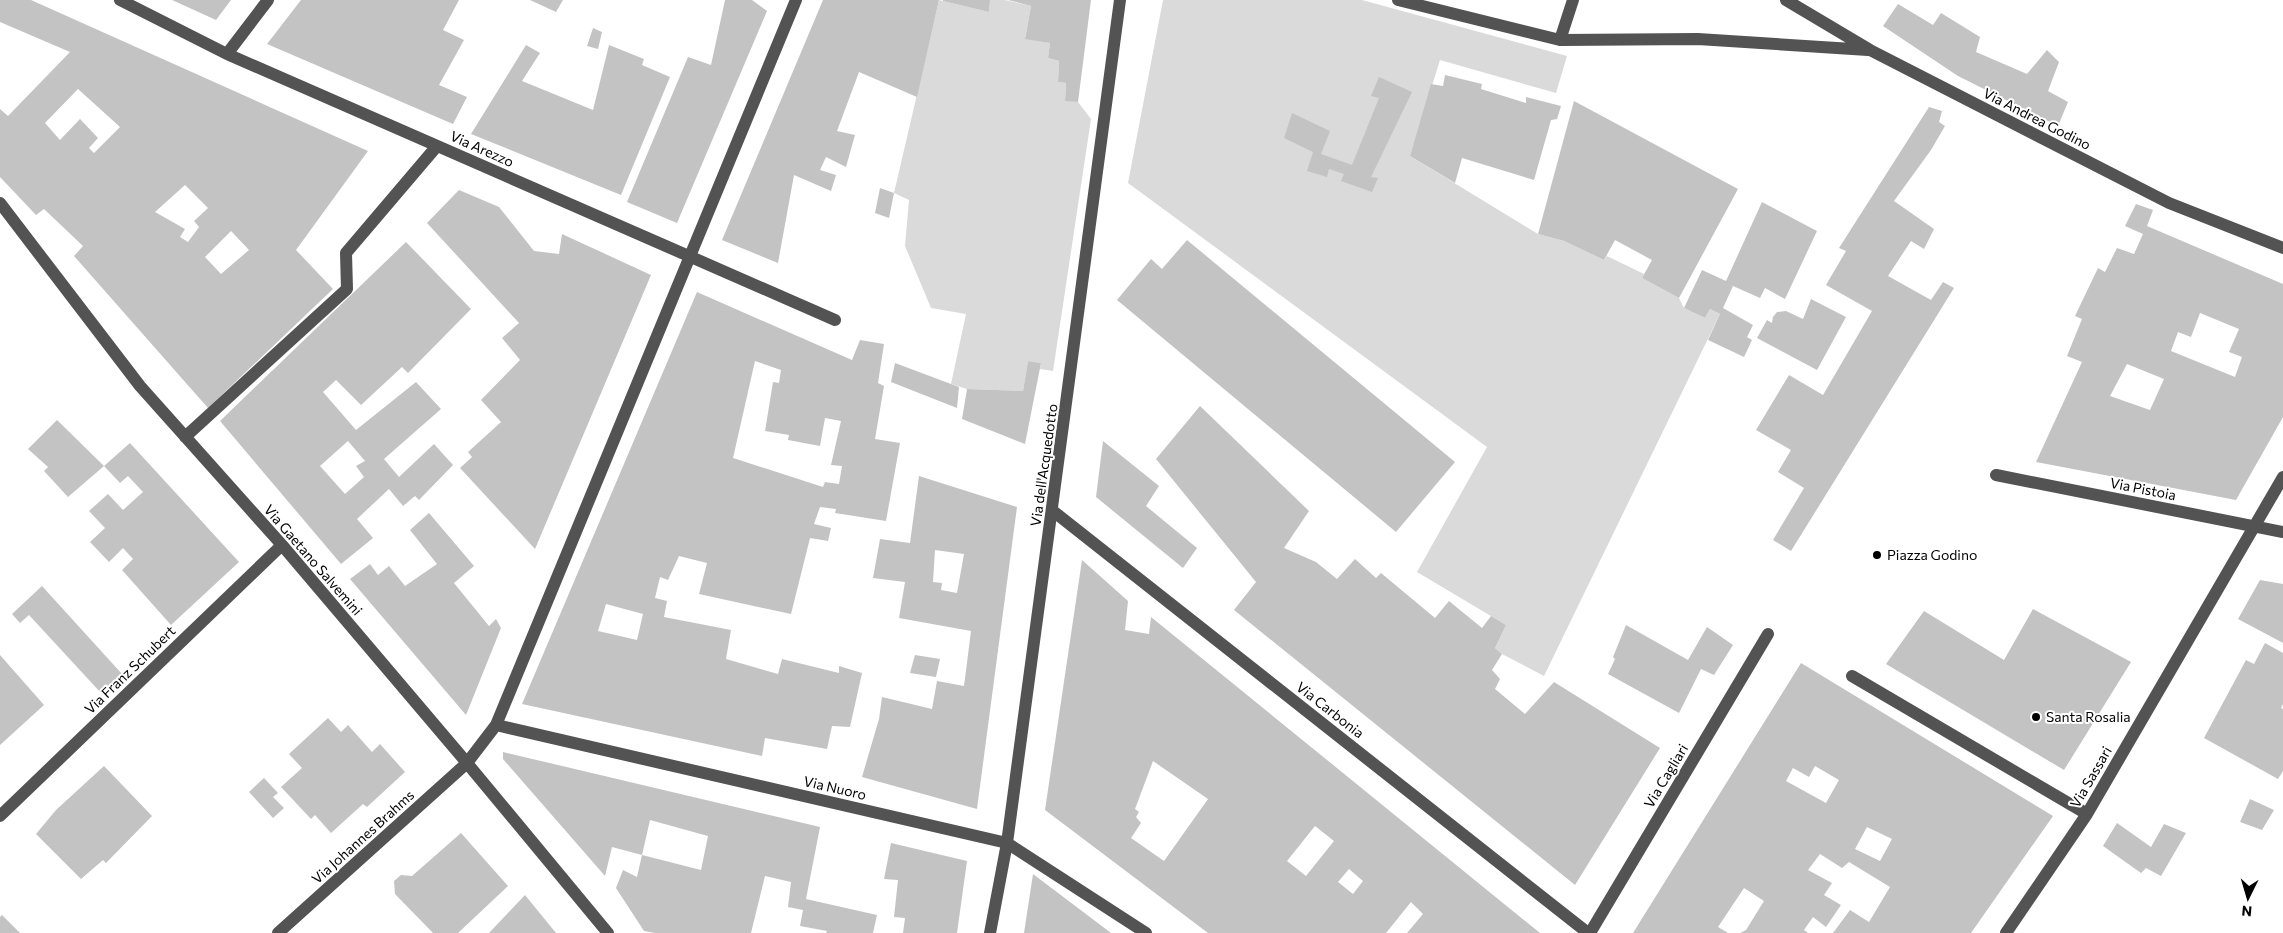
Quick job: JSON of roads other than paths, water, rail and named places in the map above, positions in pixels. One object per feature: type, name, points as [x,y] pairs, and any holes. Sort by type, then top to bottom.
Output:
[{"type":"street","name":"Via Arezzo","points":[[120,0],[227,54],[835,320]]},
{"type":"street","points":[[227,54],[268,0]]},
{"type":"street","name":"Via Johannes Brahms","points":[[278,933],[467,763],[496,725],[796,0]]},
{"type":"street","name":"Via dell'Acquedotto","points":[[990,933],[1007,843],[1120,0]]},
{"type":"street","points":[[1398,0],[1560,40],[1698,40],[1870,50]]},
{"type":"street","points":[[1560,40],[1574,0]]},
{"type":"street","name":"Via Andrea Godino","points":[[1786,0],[1870,50],[2169,203],[2283,248]]},
{"type":"street","points":[[185,437],[346,288],[346,254],[437,146]]},
{"type":"street","name":"Via Gaetano Salvemini","points":[[0,203],[140,386],[282,545],[608,933]]},
{"type":"street","name":"Via Pistoia","points":[[1996,476],[2283,532]]},
{"type":"street","name":"Via Sassari","points":[[2006,933],[2087,814],[2283,477]]},
{"type":"street","name":"Via Carbonia","points":[[1053,511],[1589,933]]},
{"type":"street","name":"Via Franz Schubert","points":[[0,816],[282,545]]},
{"type":"street","name":"Via Cagliari","points":[[1589,933],[1768,634]]},
{"type":"street","points":[[1852,676],[2087,814]]},
{"type":"street","name":"Via Nuoro","points":[[496,725],[1007,843],[1146,933]]},
{"type":"place","name":"Piazza Godino","points":[[1877,555]]},
{"type":"place","name":"Santa Rosalia","points":[[2036,717]]}]
